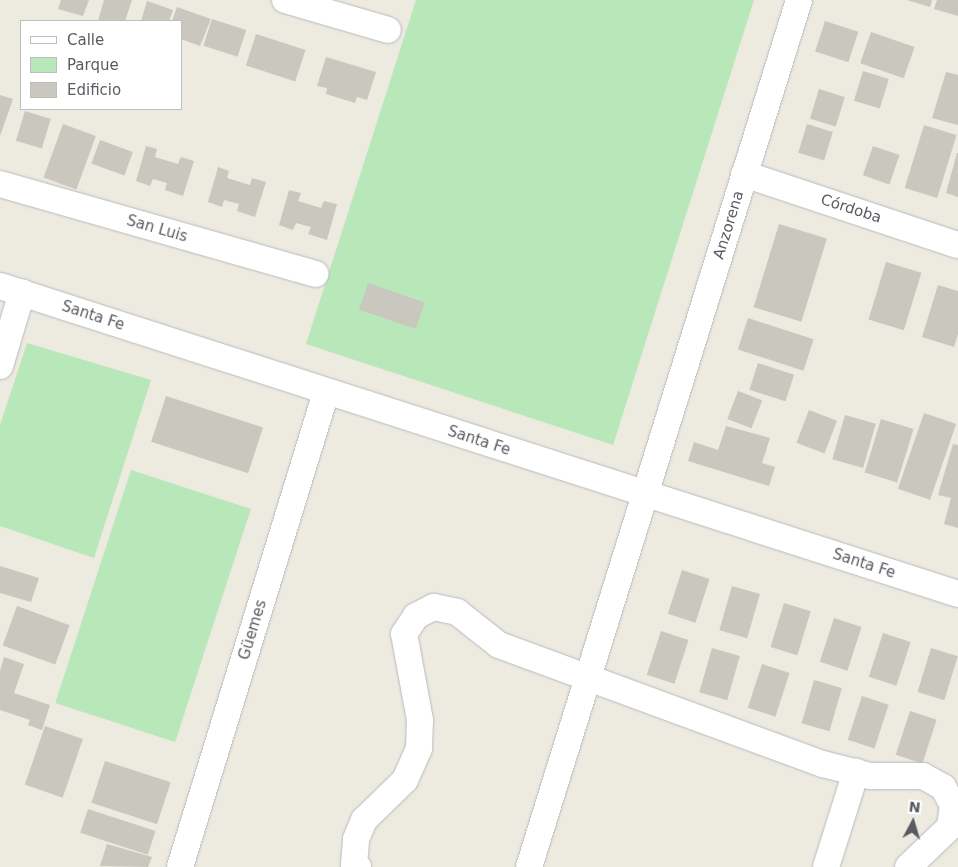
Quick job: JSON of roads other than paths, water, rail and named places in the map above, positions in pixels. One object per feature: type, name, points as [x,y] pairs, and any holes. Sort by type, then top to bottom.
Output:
[{"type":"street","points":[[289,0],[388,30]]},
{"type":"street","name":"Anzorena","points":[[528,867],[799,0]]},
{"type":"street","name":"Córdoba","points":[[744,174],[958,244]]},
{"type":"street","name":"San Luis","points":[[0,184],[314,274]]},
{"type":"street","points":[[0,366],[11,289]]},
{"type":"street","name":"Santa Fe","points":[[11,289],[958,594]]},
{"type":"street","name":"Güemes","points":[[180,867],[326,392]]},
{"type":"street","points":[[358,867],[354,864],[356,839],[364,820],[405,780],[418,748],[420,720],[404,634],[416,616],[434,607],[457,612],[499,645],[587,680],[856,772],[870,776],[923,776],[943,787],[953,805],[950,827],[908,867]]},
{"type":"street","points":[[826,867],[856,772]]}]
